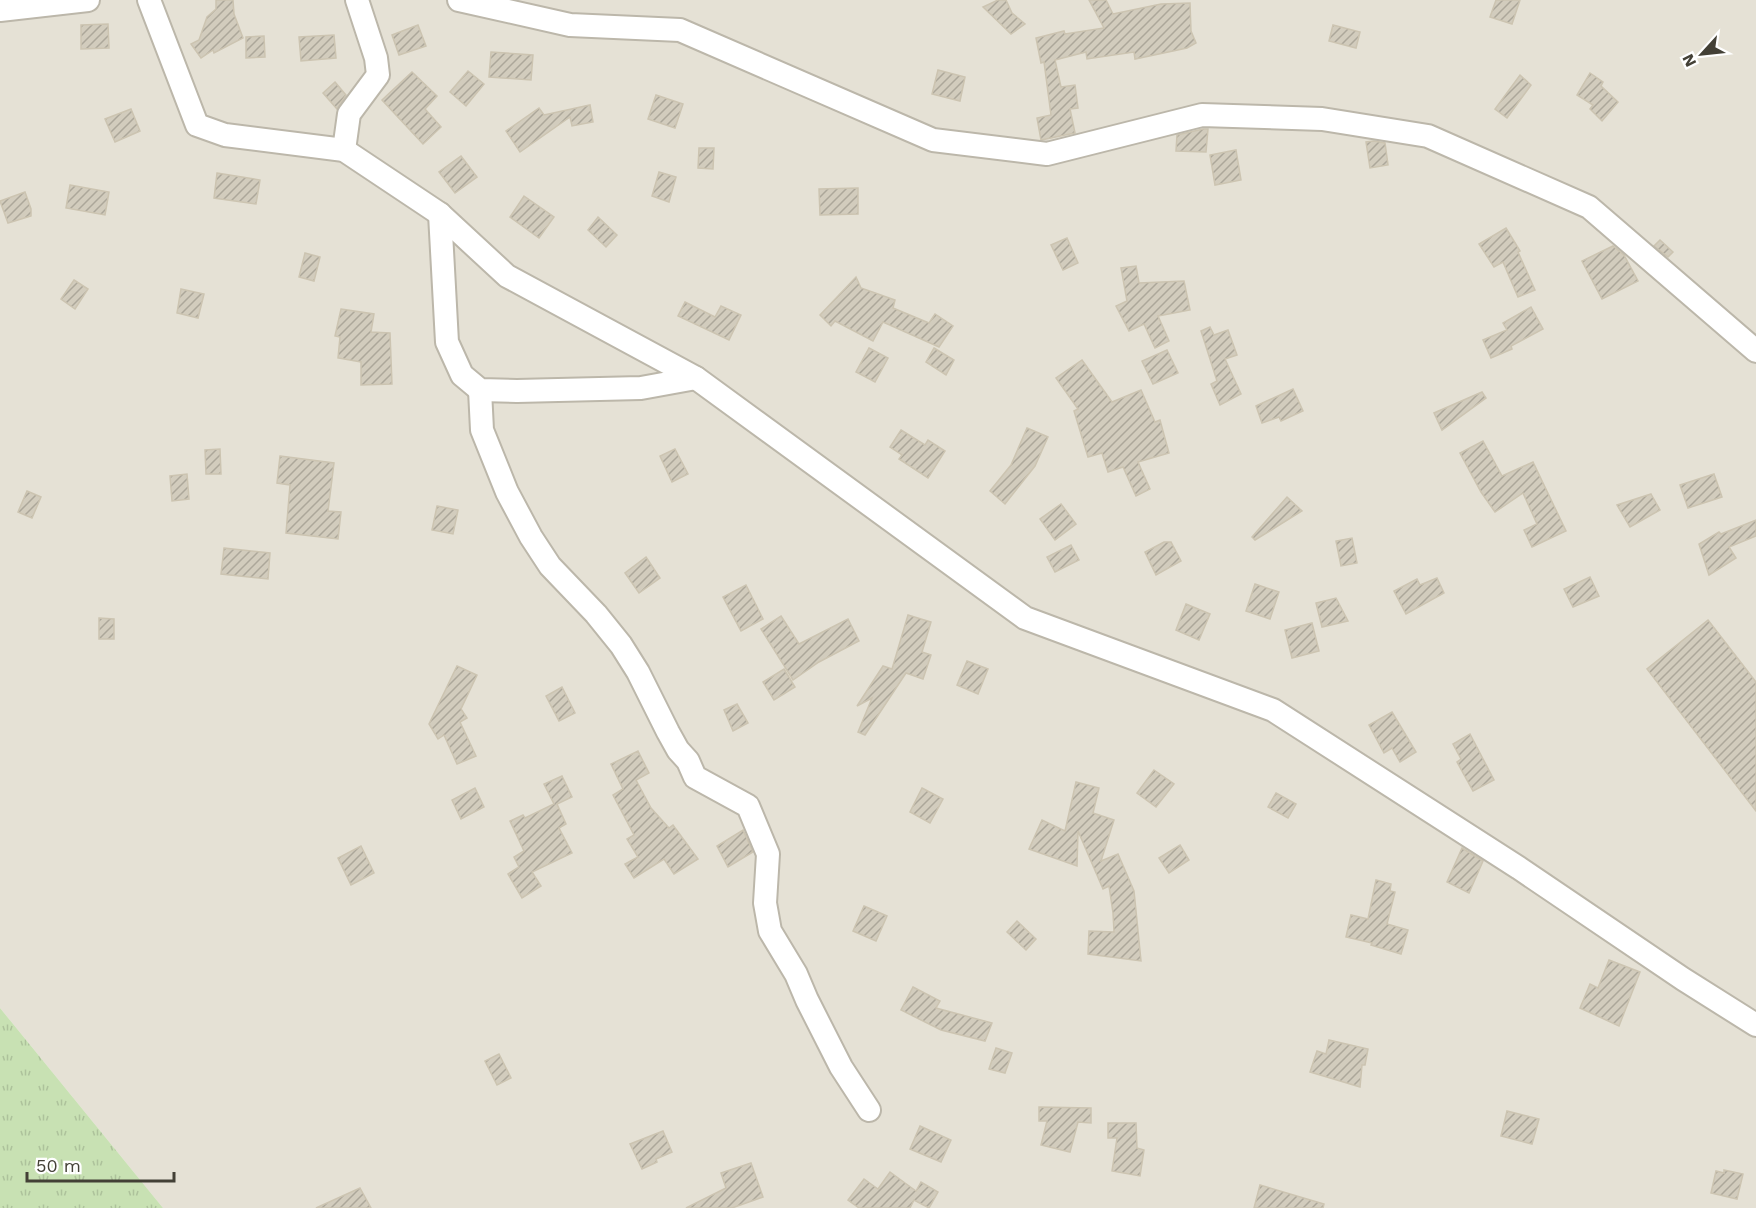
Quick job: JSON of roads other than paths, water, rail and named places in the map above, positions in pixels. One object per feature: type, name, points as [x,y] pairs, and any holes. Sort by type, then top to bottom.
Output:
[{"type":"street","points":[[0,10],[25,3],[88,0]]},
{"type":"street","points":[[149,0],[197,125],[225,135],[344,150],[440,214],[507,276],[696,378],[1025,618],[1273,710],[1519,868],[1683,979],[1756,1025]]},
{"type":"street","points":[[344,150],[349,114],[378,75],[376,58],[357,0]]},
{"type":"street","points":[[459,0],[570,25],[680,30],[933,140],[1047,154],[1202,115],[1322,119],[1428,135],[1589,207],[1756,351]]},
{"type":"street","points":[[440,214],[447,342],[462,375],[480,390],[641,388],[696,378]]},
{"type":"street","points":[[480,390],[482,430],[507,492],[531,537],[550,566],[597,614],[621,645],[639,672],[668,732],[678,750],[688,761],[695,777],[748,806],[768,854],[765,903],[770,931],[796,974],[841,1068],[869,1110]]}]
